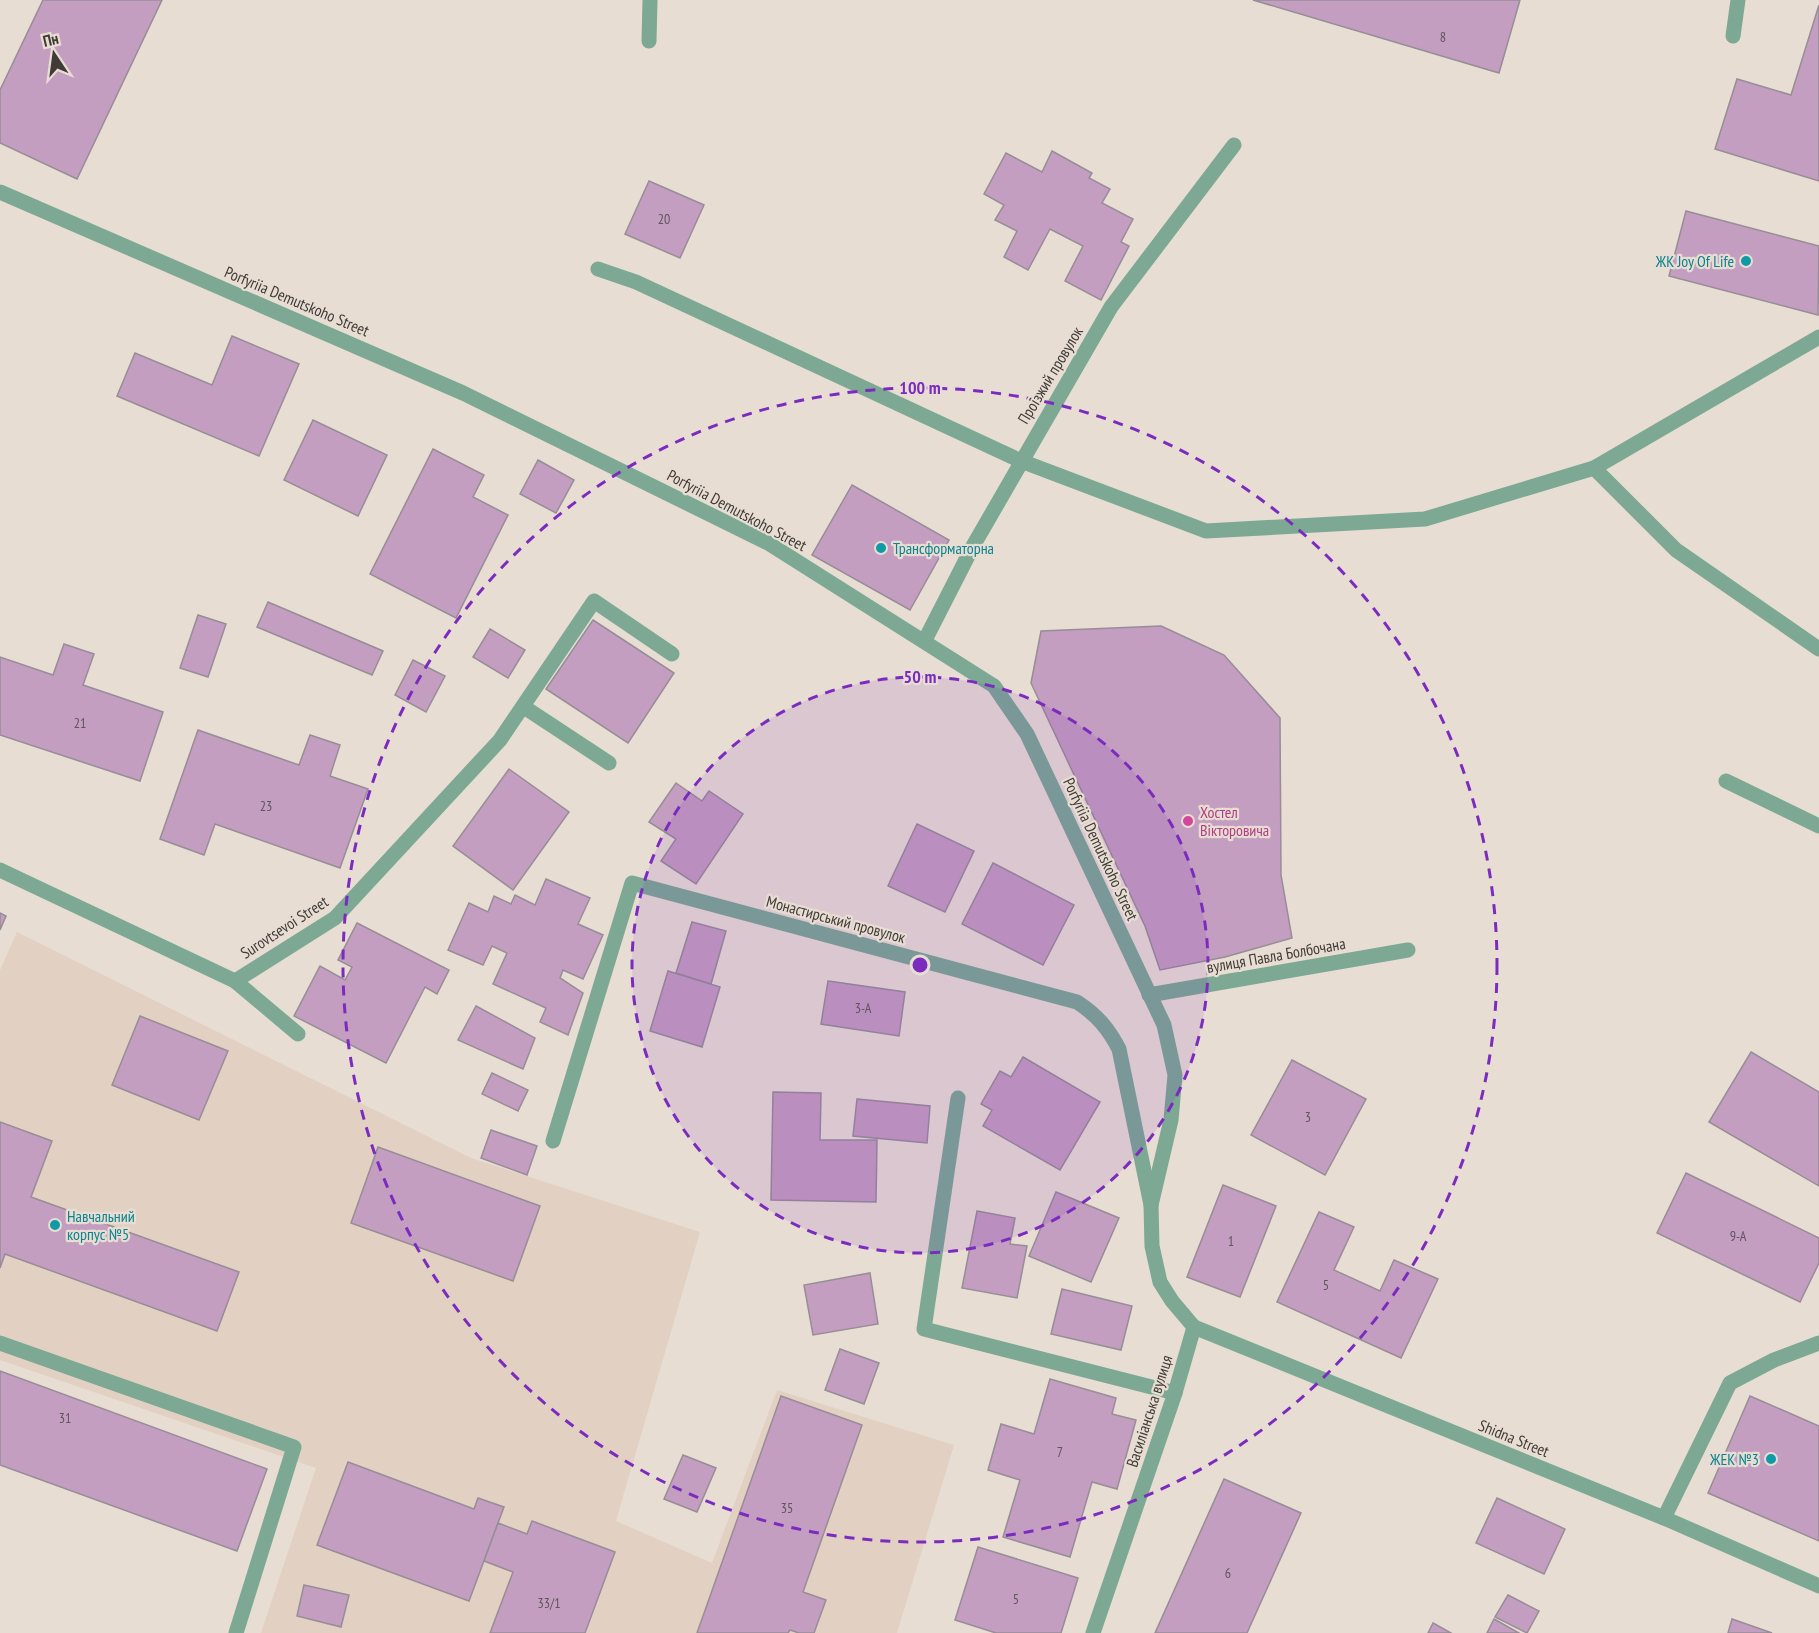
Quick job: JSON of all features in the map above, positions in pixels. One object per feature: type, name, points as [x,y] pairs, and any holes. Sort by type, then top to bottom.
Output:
[{"type":"street","points":[[649,41],[650,0]]},
{"type":"street","points":[[1733,36],[1738,0]]},
{"type":"street","name":"Проїзжий провулок","points":[[925,640],[973,546],[1111,307],[1234,145]]},
{"type":"street","name":"Porfyriia Demutskoho Street","points":[[0,192],[463,393],[768,543],[925,640],[994,686],[1027,734],[1164,1025],[1175,1075],[1171,1120],[1151,1205]]},
{"type":"street","points":[[598,269],[636,282],[1021,461],[1206,531],[1425,519],[1594,468],[1819,337]]},
{"type":"street","points":[[1594,468],[1677,550],[1819,649]]},
{"type":"street","name":"Surovtsevoi Street","points":[[0,870],[235,981],[335,918],[500,740],[594,601],[672,654]]},
{"type":"street","points":[[524,707],[609,763]]},
{"type":"street","points":[[1726,781],[1819,826]]},
{"type":"street","name":"Монастирський провулок","points":[[553,1141],[632,883],[1077,1002],[1095,1014],[1109,1029],[1119,1049],[1151,1205]]},
{"type":"street","name":"вулиця Павла Болбочана","points":[[1149,995],[1408,950]]},
{"type":"street","points":[[235,981],[298,1034]]},
{"type":"street","points":[[958,1098],[924,1329],[1175,1393]]},
{"type":"street","points":[[1151,1205],[1152,1246],[1160,1282],[1172,1301],[1194,1327]]},
{"type":"street","name":"Василіанська вулиця","points":[[1093,1633],[1175,1393],[1194,1327]]},
{"type":"street","name":"Shidna Street","points":[[1194,1327],[1664,1518],[1819,1586]]},
{"type":"street","points":[[0,1343],[294,1447],[236,1633]]},
{"type":"street","points":[[1664,1518],[1715,1409],[1730,1383],[1774,1360],[1819,1343]]},
{"type":"shaded area","points":[[17,932],[471,1158],[700,1232],[616,1521],[712,1563],[777,1390],[954,1445],[897,1633],[261,1633],[316,1468],[0,1360],[0,970]]},
{"type":"building","points":[[43,0],[162,0],[77,179],[0,143],[0,90]]},
{"type":"building","points":[[1253,0],[1520,0],[1499,73]]},
{"type":"building","points":[[1819,5],[1819,181],[1715,149],[1737,79],[1791,95]]},
{"type":"building","points":[[1052,151],[1092,173],[1089,178],[1110,189],[1102,203],[1133,219],[1121,242],[1129,246],[1101,300],[1065,281],[1083,246],[1050,229],[1028,270],[1004,257],[1017,231],[995,220],[1004,205],[984,194],[1006,153],[1042,172]]},
{"type":"building","points":[[649,181],[704,205],[680,258],[625,234]]},
{"type":"building","name":"ЖК Joy Of Life","points":[[1686,211],[1819,246],[1818,315],[1669,276]]},
{"type":"building","points":[[232,336],[299,364],[259,456],[117,396],[135,353],[212,385]]},
{"type":"building","points":[[313,420],[387,455],[358,516],[284,480]]},
{"type":"building","points":[[433,449],[484,475],[473,497],[508,515],[456,618],[370,574]]},
{"type":"building","points":[[538,460],[574,480],[556,513],[520,494]]},
{"type":"building","name":"Трансформаторна","points":[[852,485],[949,540],[910,610],[812,555]]},
{"type":"building","points":[[268,602],[383,651],[372,675],[257,627]]},
{"type":"building","points":[[198,615],[226,624],[208,677],[180,668]]},
{"type":"building","points":[[593,620],[674,673],[628,743],[546,689]]},
{"type":"building","name":"Хостел Вікторовича","points":[[1161,626],[1224,655],[1280,718],[1281,875],[1292,938],[1225,957],[1160,970],[1145,926],[1031,683],[1041,631]]},
{"type":"building","points":[[490,629],[525,650],[508,678],[473,657]]},
{"type":"building","points":[[64,644],[94,654],[83,685],[163,712],[140,781],[0,735],[0,657],[53,675]]},
{"type":"building","points":[[413,660],[445,676],[426,712],[395,695]]},
{"type":"building","points":[[198,730],[299,765],[310,735],[340,745],[330,776],[368,789],[340,868],[215,824],[204,855],[160,839]]},
{"type":"building","points":[[509,769],[569,812],[513,890],[453,846]]},
{"type":"building","points":[[676,783],[702,801],[709,791],[743,814],[696,884],[661,861],[676,839],[649,822]]},
{"type":"building","points":[[917,824],[974,851],[945,912],[888,886]]},
{"type":"building","points":[[993,863],[1074,905],[1043,965],[962,924]]},
{"type":"building","points":[[546,879],[590,898],[578,924],[603,935],[583,979],[563,970],[560,978],[583,993],[568,1035],[540,1022],[546,1008],[493,984],[507,953],[492,946],[483,965],[448,950],[469,903],[488,912],[494,896],[511,904],[515,895],[535,905]]},
{"type":"building","points":[[0,913],[6,916],[0,930]]},
{"type":"building","points":[[692,922],[726,931],[711,984],[676,973]]},
{"type":"building","points":[[357,923],[449,970],[437,994],[425,987],[386,1063],[294,1016],[320,966],[345,980],[352,967],[338,960]]},
{"type":"building","points":[[668,971],[720,987],[702,1047],[650,1031]]},
{"type":"building","points":[[828,981],[905,992],[899,1036],[821,1024]]},
{"type":"building","points":[[476,1006],[535,1038],[523,1069],[458,1040]]},
{"type":"building","points":[[140,1016],[228,1051],[199,1120],[112,1085]]},
{"type":"building","points":[[1751,1052],[1819,1092],[1819,1186],[1709,1122]]},
{"type":"building","points":[[1023,1057],[1100,1102],[1060,1170],[983,1126],[992,1110],[981,1104],[1000,1071],[1011,1077]]},
{"type":"building","points":[[1292,1060],[1366,1099],[1325,1175],[1251,1135]]},
{"type":"building","points":[[492,1073],[528,1090],[518,1111],[482,1094]]},
{"type":"building","points":[[773,1092],[821,1093],[820,1140],[877,1140],[876,1202],[771,1200]]},
{"type":"building","points":[[857,1099],[930,1106],[927,1143],[853,1136]]},
{"type":"building","name":"Навчальний корпус №5","points":[[0,1122],[52,1141],[31,1197],[239,1272],[217,1331],[5,1254],[0,1268]]},
{"type":"building","points":[[491,1130],[537,1146],[527,1175],[481,1158]]},
{"type":"building","points":[[378,1147],[540,1206],[513,1281],[351,1223]]},
{"type":"building","points":[[1686,1173],[1819,1238],[1819,1263],[1800,1302],[1657,1233]]},
{"type":"building","points":[[1223,1185],[1276,1206],[1240,1297],[1187,1277]]},
{"type":"building","points":[[1056,1192],[1119,1218],[1091,1282],[1029,1256]]},
{"type":"building","points":[[977,1211],[1015,1218],[1010,1244],[1027,1246],[1017,1298],[962,1288]]},
{"type":"building","points":[[1319,1212],[1354,1227],[1334,1270],[1380,1291],[1394,1260],[1438,1279],[1401,1358],[1277,1302]]},
{"type":"building","points":[[870,1273],[878,1324],[813,1335],[804,1285]]},
{"type":"building","points":[[1062,1289],[1132,1306],[1121,1350],[1051,1334]]},
{"type":"building","points":[[840,1349],[879,1363],[864,1404],[825,1390]]},
{"type":"building","points":[[0,1371],[267,1469],[237,1551],[0,1465]]},
{"type":"building","points":[[1050,1379],[1116,1398],[1112,1414],[1136,1420],[1117,1489],[1092,1482],[1070,1557],[1003,1537],[1020,1480],[988,1470],[1001,1424],[1034,1434]]},
{"type":"building","points":[[781,1396],[862,1425],[803,1592],[826,1600],[814,1633],[799,1633],[790,1630],[788,1633],[697,1633]]},
{"type":"building","name":"ЖЕК №3","points":[[1750,1396],[1819,1426],[1819,1541],[1708,1493]]},
{"type":"building","points":[[683,1455],[716,1468],[697,1512],[664,1499]]},
{"type":"building","points":[[348,1462],[474,1509],[478,1498],[504,1507],[469,1601],[317,1545]]},
{"type":"building","points":[[1224,1479],[1301,1513],[1247,1633],[1155,1633]]},
{"type":"building","points":[[1497,1498],[1565,1529],[1544,1574],[1476,1543]]},
{"type":"building","points":[[532,1521],[615,1552],[585,1633],[490,1633],[513,1572],[484,1561],[498,1523],[527,1534]]},
{"type":"building","points":[[978,1547],[1078,1578],[1061,1633],[996,1633],[955,1620]]},
{"type":"building","points":[[304,1585],[349,1595],[341,1627],[297,1616]]},
{"type":"building","points":[[1508,1595],[1539,1611],[1527,1633],[1495,1617]]},
{"type":"building","points":[[1494,1619],[1519,1633],[1487,1633]]},
{"type":"building","points":[[1732,1619],[1772,1633],[1728,1633]]},
{"type":"building","points":[[1433,1623],[1451,1633],[1428,1633]]},
{"type":"place","name":"ЖК Joy Of Life","points":[[1746,261]]},
{"type":"place","name":"Трансформаторна","points":[[881,548]]},
{"type":"place","name":"Хостел Вікторовича","points":[[1188,821]]},
{"type":"place","name":"Навчальний корпус №5","points":[[55,1225]]},
{"type":"place","name":"ЖЕК №3","points":[[1771,1459]]}]
